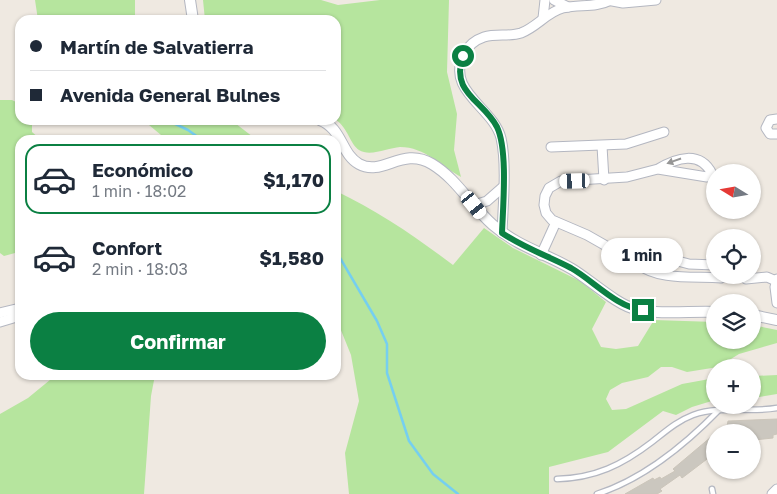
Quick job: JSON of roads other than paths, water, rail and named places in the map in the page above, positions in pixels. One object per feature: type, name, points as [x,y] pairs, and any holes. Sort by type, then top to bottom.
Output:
[{"type":"street","points":[[190,0],[192,15]]},
{"type":"street","points":[[543,18],[545,0]]},
{"type":"street","points":[[554,0],[568,7]]},
{"type":"street","points":[[502,233],[503,152],[499,132],[490,115],[469,96],[463,86],[460,75],[461,62],[466,51],[480,39],[490,36],[520,34],[543,18],[568,7],[598,6],[609,1],[623,3],[656,0]]},
{"type":"street","points":[[777,119],[770,120],[766,125],[770,134],[777,134]]},
{"type":"street","points":[[329,125],[334,128],[338,135]]},
{"type":"street","points":[[551,147],[602,146],[636,142],[664,132]]},
{"type":"street","points":[[341,139],[352,157],[361,165],[370,167],[385,166],[406,157],[424,160],[449,176],[502,233],[525,248],[570,268],[634,309],[706,312]]},
{"type":"street","points":[[602,146],[604,180]]},
{"type":"street","points":[[658,169],[706,178],[712,174],[697,160],[689,157],[670,162],[658,169],[627,177],[604,180],[561,181],[549,188],[545,196],[544,209],[549,217],[556,222],[587,236],[638,264],[646,271],[657,274],[706,277]]},
{"type":"street","points":[[474,205],[487,201],[503,187]]},
{"type":"street","points":[[541,255],[556,222]]},
{"type":"street","points":[[638,264],[647,265],[670,259],[689,264],[706,265]]},
{"type":"street","points":[[761,277],[767,276],[776,280],[777,303]]},
{"type":"street","points":[[0,313],[15,309]]},
{"type":"street","points":[[761,317],[777,320]]},
{"type":"street","points":[[0,322],[15,318]]},
{"type":"street","points":[[772,494],[777,488]]},
{"type":"lane","points":[[761,408],[777,408]]},
{"type":"lane","points":[[557,479],[586,476],[613,468],[631,458],[685,418],[706,413]]},
{"type":"lane","points":[[597,494],[615,487],[663,459],[693,436],[715,414]]},
{"type":"waterway","points":[[178,125],[195,135]]},
{"type":"waterway","points":[[341,260],[377,321],[387,344],[387,373],[409,441],[433,474],[458,494]]}]
